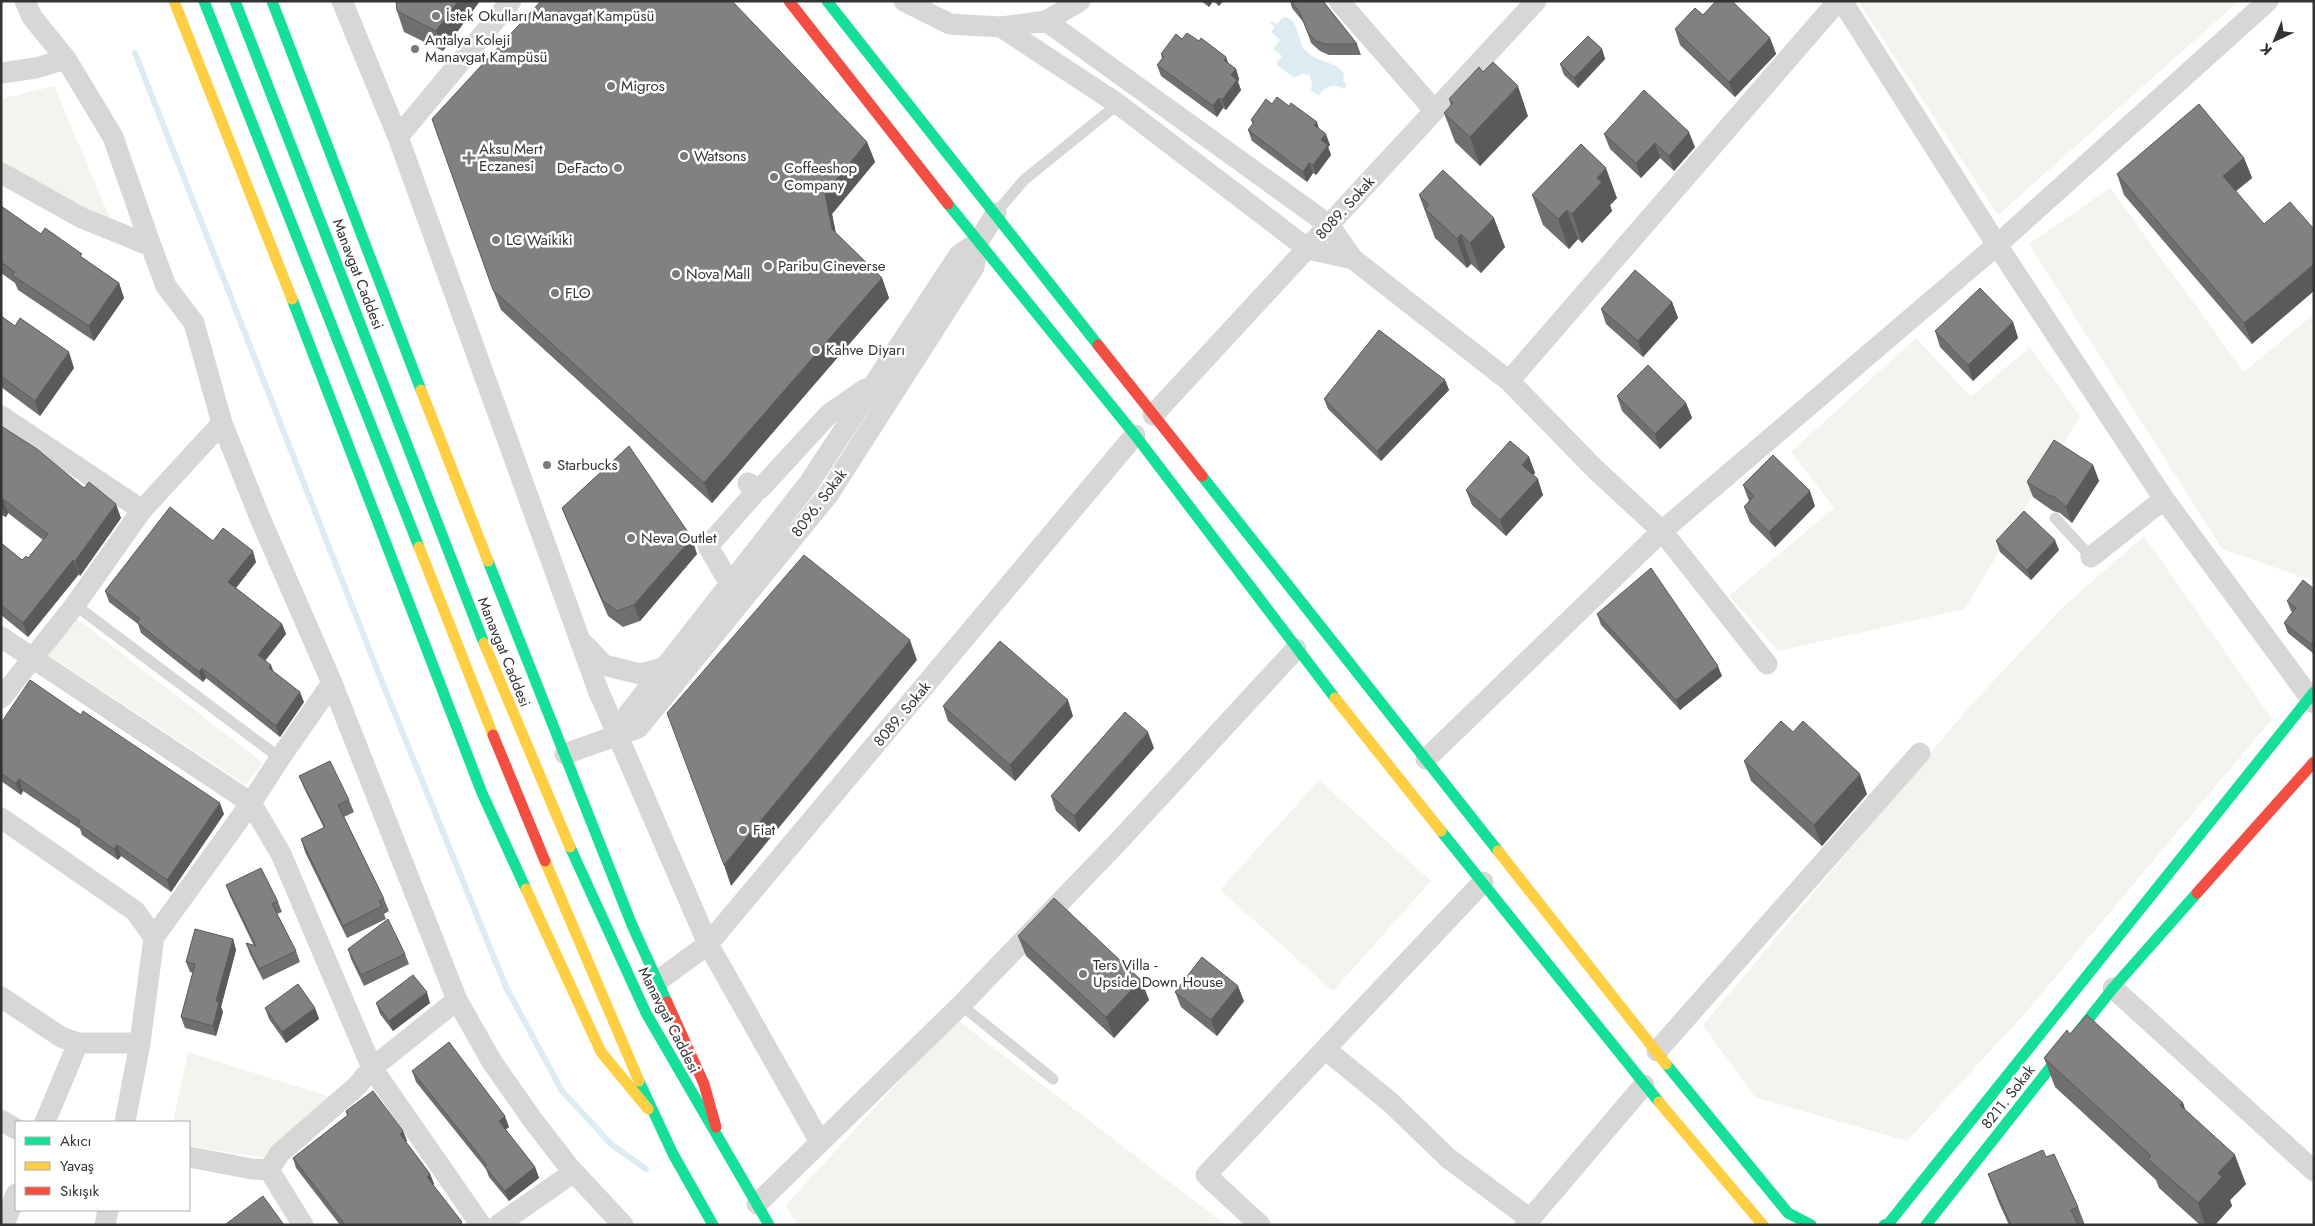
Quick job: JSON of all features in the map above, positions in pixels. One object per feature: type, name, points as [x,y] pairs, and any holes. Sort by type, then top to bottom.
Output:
[{"type":"main road","points":[[204,1],[518,798],[655,1117],[673,1154],[713,1225]]},
{"type":"main road","name":"Manavgat Caddesi","points":[[235,1],[382,375],[492,667],[549,799],[646,1014],[769,1225]]},
{"type":"main road","points":[[789,1],[978,242],[1135,435],[1296,649],[1644,1085],[1763,1225]]},
{"type":"main road","points":[[827,1],[1656,1050],[1788,1213],[1811,1225]]},
{"type":"main road","points":[[273,4],[415,375],[632,925],[704,1084],[721,1145]]},
{"type":"main road","points":[[170,5],[192,44],[358,467],[482,793],[601,1052],[655,1117]]},
{"type":"main road","points":[[1884,1225],[1889,1223],[1896,1215],[2312,697]]},
{"type":"main road","name":"8211. Sokak","points":[[1926,1225],[2113,988],[2314,762]]},
{"type":"street","points":[[25,1],[32,16],[66,59],[113,137],[166,286],[194,323],[222,423],[260,518],[332,683],[457,1000],[492,1062],[532,1119],[574,1172],[623,1225]]},
{"type":"street","points":[[342,1],[398,136],[580,639],[618,734],[708,944],[820,1142]]},
{"type":"street","points":[[398,136],[511,1]]},
{"type":"street","points":[[904,1],[950,24],[1001,27],[1046,22],[1080,1]]},
{"type":"street","points":[[1339,1],[1434,110]]},
{"type":"street","name":"8089. Sokak","points":[[1153,415],[1536,1]]},
{"type":"street","points":[[1509,381],[1840,1],[1997,245],[2164,498],[2312,697]]},
{"type":"street","points":[[1426,759],[1662,530],[1997,245],[2268,1]]},
{"type":"street","points":[[1046,22],[1329,225],[1353,259],[1509,381],[1595,469],[1662,530],[1767,664]]},
{"type":"street","points":[[1001,27],[1118,104],[1308,249],[1353,259]]},
{"type":"street","points":[[1,73],[36,68],[66,59]]},
{"type":"street","points":[[1,173],[82,218],[151,246]]},
{"type":"street","name":"8096. Sokak","points":[[566,754],[638,728],[828,495],[974,267],[978,242],[996,213]]},
{"type":"street","name":"8096. Sokak","points":[[618,734],[629,713],[664,667],[809,483],[959,255],[978,242]]},
{"type":"street","points":[[730,584],[708,546],[754,494],[748,483],[760,489],[829,414],[875,382]]},
{"type":"street","points":[[1,416],[142,510]]},
{"type":"street","points":[[1,698],[75,605],[142,510],[222,423]]},
{"type":"street","name":"8089. Sokak","points":[[658,981],[708,944],[1135,435]]},
{"type":"street","points":[[2091,557],[2164,498]]},
{"type":"street","points":[[1,637],[252,803],[281,854],[372,1068],[480,1225]]},
{"type":"street","points":[[580,639],[604,665],[640,674],[664,667]]},
{"type":"street","points":[[757,1204],[961,1005],[1117,843],[1296,649]]},
{"type":"street","points":[[126,1121],[140,1043],[154,937],[252,803],[280,758],[332,683]]},
{"type":"street","points":[[1656,1050],[1920,753]]},
{"type":"street","points":[[1,818],[135,911],[154,937]]},
{"type":"street","points":[[1260,1225],[1206,1175],[1483,882]]},
{"type":"street","points":[[2113,988],[2314,1171]]},
{"type":"street","points":[[1,997],[62,1037],[78,1043],[140,1043]]},
{"type":"street","points":[[270,1170],[280,1153],[357,1086],[372,1068],[457,1000]]},
{"type":"street","points":[[45,1121],[78,1043]]},
{"type":"street","points":[[1325,1049],[1390,1102],[1448,1158],[1527,1222],[1644,1085]]},
{"type":"street","points":[[1,1120],[15,1129]]},
{"type":"street","points":[[190,1157],[270,1170],[303,1225]]},
{"type":"street","points":[[498,1225],[574,1172]]},
{"type":"street","points":[[4,1225],[15,1197]]},
{"type":"street","points":[[105,1225],[108,1211]]},
{"type":"lane","points":[[996,213],[1024,180],[1118,104]]},
{"type":"lane","points":[[2055,518],[2091,557]]},
{"type":"lane","points":[[75,605],[280,758]]},
{"type":"lane","points":[[961,1005],[1053,1079]]},
{"type":"shaded area","points":[[1858,1],[2239,1],[1998,215]]},
{"type":"shaded area","points":[[1284,17],[1291,19],[1294,23],[1301,43],[1310,55],[1341,69],[1344,73],[1343,81],[1347,85],[1344,89],[1330,86],[1318,96],[1311,90],[1312,81],[1309,75],[1302,74],[1294,78],[1276,64],[1282,56],[1273,49],[1280,40],[1271,32],[1275,27],[1270,23],[1272,21],[1276,24]]},
{"type":"shaded area","points":[[54,86],[117,235],[1,165],[1,99]]},
{"type":"shaded area","points":[[2110,188],[2244,372],[2314,314],[2314,581],[2222,549],[2029,244]]},
{"type":"shaded area","points":[[1916,338],[1971,397],[2030,347],[2080,416],[1965,609],[1778,651],[1729,596],[1834,508],[1791,452]]},
{"type":"shaded area","points":[[2144,536],[2272,719],[2028,1010],[1907,1141],[1755,1097],[1703,1025],[1969,707],[2063,607]]},
{"type":"shaded area","points":[[76,618],[263,763],[246,785],[47,654]]},
{"type":"shaded area","points":[[1319,780],[1431,881],[1333,991],[1220,890]]},
{"type":"shaded area","points":[[956,1019],[1226,1225],[798,1225],[785,1206]]},
{"type":"shaded area","points":[[188,1052],[330,1097],[268,1158],[190,1146],[190,1121],[173,1121]]},
{"type":"building","points":[[396,1],[458,1],[436,31],[397,11]]},
{"type":"building","name":"Nova Mall","points":[[541,1],[732,1],[867,142],[825,194],[832,229],[882,278],[704,483],[493,290],[432,119]]},
{"type":"building","points":[[1291,1],[1323,1],[1357,44],[1325,44],[1316,41],[1308,33],[1300,13]]},
{"type":"building","points":[[1716,1],[1732,1],[1770,38],[1729,82],[1675,29],[1695,8],[1703,15]]},
{"type":"building","points":[[1187,33],[1199,41],[1201,38],[1226,57],[1224,60],[1236,69],[1231,75],[1237,80],[1222,100],[1219,98],[1213,106],[1157,65],[1164,57],[1161,54],[1176,34],[1182,39]]},
{"type":"building","points":[[1588,36],[1602,49],[1574,78],[1560,64]]},
{"type":"building","points":[[1493,62],[1518,86],[1470,137],[1444,113],[1453,103],[1449,99],[1479,67],[1483,72]]},
{"type":"building","points":[[1644,90],[1689,132],[1669,156],[1655,143],[1636,163],[1604,134]]},
{"type":"building","points":[[1277,97],[1289,106],[1291,103],[1317,122],[1314,125],[1326,134],[1321,140],[1328,145],[1313,165],[1309,163],[1303,172],[1248,130],[1254,122],[1251,120],[1266,99],[1272,104]]},
{"type":"building","points":[[2199,104],[2244,158],[2223,176],[2264,224],[2290,202],[2314,229],[2314,264],[2244,323],[2117,174]]},
{"type":"building","points":[[1581,144],[1606,168],[1597,178],[1602,182],[1572,214],[1567,210],[1558,219],[1532,195]]},
{"type":"building","points":[[1443,170],[1494,218],[1470,243],[1461,234],[1457,239],[1425,209],[1429,205],[1419,195]]},
{"type":"building","points":[[1,206],[41,234],[45,228],[82,254],[80,256],[119,283],[89,326],[12,275],[15,272],[1,262]]},
{"type":"building","points":[[1635,270],[1672,302],[1638,341],[1601,309]]},
{"type":"building","points":[[1980,288],[2013,322],[1968,365],[1935,331]]},
{"type":"building","points":[[1,316],[15,326],[20,318],[69,352],[35,401],[1,376]]},
{"type":"building","points":[[1379,330],[1445,380],[1377,451],[1324,399]]},
{"type":"building","points":[[1648,365],[1686,403],[1655,434],[1617,396]]},
{"type":"building","points":[[1,426],[37,449],[84,488],[89,482],[116,504],[75,561],[73,560],[23,623],[1,605],[1,543],[22,560],[26,556],[28,558],[48,534],[3,499],[1,502]]},
{"type":"building","points":[[2054,440],[2093,465],[2066,507],[2055,497],[2048,495],[2027,482]]},
{"type":"building","points":[[1510,441],[1529,457],[1522,465],[1538,479],[1500,520],[1466,490]]},
{"type":"building","name":"Neva Outlet","points":[[629,446],[692,538],[634,605],[617,611],[603,601],[562,508]]},
{"type":"building","points":[[1773,455],[1810,491],[1769,532],[1744,507],[1754,496],[1743,485]]},
{"type":"building","points":[[170,507],[213,541],[223,528],[253,551],[228,582],[282,624],[258,655],[271,665],[269,668],[300,692],[276,726],[202,668],[199,672],[172,651],[137,622],[140,619],[105,591]]},
{"type":"building","points":[[2024,511],[2055,540],[2027,570],[1996,541]]},
{"type":"building","points":[[804,555],[910,640],[724,865],[667,713]]},
{"type":"building","points":[[1651,568],[1718,666],[1676,700],[1597,614]]},
{"type":"building","points":[[2303,580],[2314,589],[2314,641],[2311,644],[2284,623],[2296,608],[2287,601]]},
{"type":"building","points":[[1000,641],[1068,700],[1010,765],[943,706]]},
{"type":"building","points":[[30,680],[81,715],[83,711],[220,803],[167,880],[117,845],[114,849],[78,824],[80,821],[19,779],[16,784],[1,773],[1,723]]},
{"type":"building","points":[[1125,712],[1148,732],[1074,816],[1051,796]]},
{"type":"building","points":[[1781,721],[1793,732],[1803,721],[1860,774],[1814,825],[1744,761]]},
{"type":"building","points":[[330,761],[349,800],[338,805],[384,899],[379,901],[382,906],[343,926],[301,839],[325,827],[299,776]]},
{"type":"building","points":[[261,868],[278,902],[272,904],[296,951],[259,969],[246,943],[256,946],[226,885]]},
{"type":"building","name":"Ters Villa - Upside Down House","points":[[1054,898],[1141,980],[1106,1017],[1018,936]]},
{"type":"building","points":[[388,919],[405,954],[361,975],[348,949]]},
{"type":"building","points":[[195,929],[233,939],[216,1001],[219,1002],[213,1026],[181,1017],[195,964],[186,962]]},
{"type":"building","points":[[1202,957],[1238,986],[1211,1020],[1175,992]]},
{"type":"building","points":[[413,975],[427,992],[389,1021],[376,1003]]},
{"type":"building","points":[[298,984],[315,1008],[282,1032],[265,1008]]},
{"type":"building","points":[[2087,1015],[2183,1103],[2180,1105],[2235,1155],[2218,1173],[2222,1177],[2198,1203],[2148,1159],[2151,1156],[2044,1058],[2067,1030],[2070,1034]]},
{"type":"building","points":[[449,1042],[505,1116],[499,1121],[535,1167],[505,1191],[485,1167],[487,1165],[412,1071]]},
{"type":"building","points":[[373,1091],[403,1131],[400,1134],[430,1174],[427,1177],[462,1222],[458,1225],[345,1225],[293,1158],[348,1115],[346,1111]]},
{"type":"building","points":[[2043,1150],[2046,1157],[2054,1154],[2078,1207],[2071,1210],[2078,1225],[2011,1225],[1988,1174]]},
{"type":"building","points":[[263,1196],[284,1225],[226,1224]]},
{"type":"waterway","points":[[135,53],[380,677],[506,987],[562,1091],[612,1145],[646,1169]]},
{"type":"traffic: fast","points":[[204,1],[419,547]]},
{"type":"traffic: fast","points":[[235,1],[484,643]]},
{"type":"traffic: fast","points":[[272,1],[421,390]]},
{"type":"traffic: fast","points":[[827,1],[1098,345]]},
{"type":"traffic: fast","points":[[948,204],[1135,435],[1335,698]]},
{"type":"traffic: fast","points":[[292,299],[482,793],[526,889]]},
{"type":"traffic: fast","points":[[1202,476],[1498,851]]},
{"type":"traffic: fast","points":[[488,561],[632,925],[667,1002]]},
{"type":"traffic: fast","points":[[1884,1225],[1889,1223],[2314,692]]},
{"type":"traffic: fast","points":[[1441,831],[1659,1102]]},
{"type":"traffic: fast","points":[[570,847],[646,1013],[769,1225]]},
{"type":"traffic: fast","points":[[1926,1225],[2113,988],[2197,893]]},
{"type":"traffic: fast","points":[[1666,1064],[1788,1213],[1811,1225]]},
{"type":"traffic: fast","points":[[639,1081],[673,1154],[713,1225]]},
{"type":"traffic: slow","points":[[174,1],[292,299]]},
{"type":"traffic: slow","points":[[421,390],[488,561]]},
{"type":"traffic: slow","points":[[419,547],[493,735]]},
{"type":"traffic: slow","points":[[484,643],[570,847]]},
{"type":"traffic: slow","points":[[1335,698],[1441,831]]},
{"type":"traffic: slow","points":[[1498,851],[1666,1064]]},
{"type":"traffic: slow","points":[[545,861],[639,1081]]},
{"type":"traffic: slow","points":[[526,889],[601,1052],[648,1109]]},
{"type":"traffic: slow","points":[[1659,1102],[1763,1225]]},
{"type":"traffic: jam","points":[[789,1],[948,204]]},
{"type":"traffic: jam","points":[[1098,345],[1202,476]]},
{"type":"traffic: jam","points":[[493,735],[545,861]]},
{"type":"traffic: jam","points":[[2197,893],[2314,762]]},
{"type":"traffic: jam","points":[[667,1002],[704,1084],[716,1127]]},
{"type":"place","name":"İstek Okulları Manavgat Kampüsü","points":[[436,16]]},
{"type":"place","name":"Antalya Koleji Manavgat Kampüsü","points":[[415,49]]},
{"type":"place","name":"Migros","points":[[611,86]]},
{"type":"place","name":"Watsons","points":[[684,156]]},
{"type":"place","name":"Aksu Mert Eczanesi","points":[[469,158]]},
{"type":"place","name":"DeFacto","points":[[618,168]]},
{"type":"place","name":"Coffeeshop Company","points":[[774,177]]},
{"type":"place","name":"LC Waikiki","points":[[496,240]]},
{"type":"place","name":"Paribu Cineverse","points":[[768,266]]},
{"type":"place","name":"Nova Mall","points":[[676,274]]},
{"type":"place","name":"FLO","points":[[555,293]]},
{"type":"place","name":"Kahve Diyarı","points":[[816,350]]},
{"type":"place","name":"Starbucks","points":[[547,465]]},
{"type":"place","name":"Neva Outlet","points":[[631,538]]},
{"type":"place","name":"Fiat","points":[[743,830]]},
{"type":"place","name":"Ters Villa - Upside Down House","points":[[1083,974]]}]
